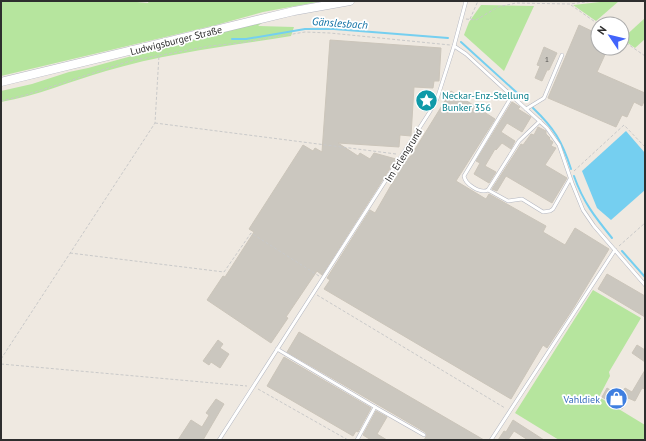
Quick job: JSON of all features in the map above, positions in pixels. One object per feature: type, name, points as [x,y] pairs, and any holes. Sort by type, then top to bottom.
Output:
[{"type":"main road","name":"Ludwigsburger Straße","points":[[1,82],[294,11],[350,1]]},
{"type":"lane","name":"Im Erlengrund","points":[[219,440],[403,155],[437,99],[454,46],[466,1]]},
{"type":"lane","points":[[454,46],[466,54],[547,128],[559,145],[583,210],[594,226],[645,285]]},
{"type":"lane","points":[[526,109],[544,98],[562,55]]},
{"type":"lane","points":[[512,96],[464,176],[467,183],[481,191],[484,192],[488,190],[519,141],[540,121]]},
{"type":"lane","points":[[488,190],[508,201],[522,199],[543,212],[547,212],[553,209],[570,177]]},
{"type":"lane","points":[[491,440],[615,250]]},
{"type":"lane","points":[[277,350],[424,435]]},
{"type":"lane","points":[[357,440],[375,407]]},
{"type":"path","points":[[478,1],[470,19],[476,20],[498,7],[516,3],[570,4],[593,1]]},
{"type":"path","points":[[570,4],[590,18]]},
{"type":"path","points":[[1,100],[26,95],[130,61],[210,46],[239,43],[305,32],[338,33],[454,46]]},
{"type":"path","points":[[630,46],[645,56]]},
{"type":"path","points":[[1,359],[154,123],[159,55]]},
{"type":"path","points":[[154,123],[403,155]]},
{"type":"path","points":[[570,177],[624,126],[645,147]]},
{"type":"path","points":[[615,250],[645,223]]},
{"type":"path","points":[[70,253],[224,272],[251,233],[323,278]]},
{"type":"path","points":[[314,293],[510,412]]},
{"type":"path","points":[[1,364],[253,386],[348,440]]},
{"type":"green space","points":[[1,1],[126,1],[148,3],[149,1],[323,1],[263,12],[216,25],[1,76]]},
{"type":"green space","points":[[619,1],[602,16],[590,17],[573,5]]},
{"type":"green space","points":[[481,5],[534,6],[504,71],[464,35],[469,22]]},
{"type":"green space","points":[[645,18],[645,39],[635,48],[630,45],[630,32]]},
{"type":"green space","points":[[264,21],[258,26],[294,27],[291,36],[198,50],[152,59],[106,71],[28,96],[1,102],[1,91],[32,84],[69,72]]},
{"type":"green space","points":[[593,290],[641,318],[609,372],[610,376],[599,397],[645,425],[645,440],[559,440],[515,413]]},
{"type":"water","points":[[626,131],[645,153],[645,190],[611,220],[597,208],[582,171]]},
{"type":"building","points":[[579,25],[590,30],[590,56],[604,56],[597,72],[645,93],[645,99],[642,106],[634,102],[627,117],[622,115],[616,127],[548,98]]},
{"type":"building","points":[[330,40],[441,48],[439,81],[434,81],[433,88],[414,87],[411,136],[400,135],[399,147],[338,143],[358,156],[360,153],[370,159],[374,153],[396,159],[322,275],[317,271],[286,317],[288,318],[271,343],[207,300],[223,276],[225,277],[254,232],[249,229],[303,145],[313,151],[315,148],[322,152]]},
{"type":"building","points":[[544,47],[557,53],[542,81],[535,78],[540,66],[537,65]]},
{"type":"building","points":[[451,91],[495,119],[456,181],[486,199],[489,194],[546,226],[543,232],[565,245],[575,228],[609,249],[547,348],[543,345],[511,399],[324,289],[330,280],[327,278],[370,210],[375,213],[409,154],[409,159]]},
{"type":"building","points":[[512,102],[520,107],[518,109],[531,117],[522,132],[507,123],[501,132],[515,141],[511,149],[502,143],[496,150],[495,149],[485,166],[496,172],[489,183],[474,174],[480,163],[476,161]]},
{"type":"building","points":[[538,127],[546,131],[546,134],[550,138],[549,139],[553,142],[551,146],[556,148],[545,165],[567,178],[552,203],[506,176],[497,191],[492,189],[521,144],[523,145],[531,134],[534,135]]},
{"type":"building","points":[[607,274],[645,296],[645,317],[598,289]]},
{"type":"building","points":[[299,332],[484,440],[424,440],[427,435],[425,432],[287,352]]},
{"type":"building","points":[[218,340],[223,344],[220,348],[229,354],[220,368],[211,362],[209,365],[203,361]]},
{"type":"building","points":[[637,345],[645,350],[645,362],[632,353]]},
{"type":"building","points":[[284,357],[371,408],[358,432],[356,431],[353,436],[267,386]]},
{"type":"building","name":"Vahldiek","points":[[645,370],[645,389],[642,388],[635,401],[628,398],[622,409],[602,397],[607,388],[617,394],[619,391],[622,392],[625,388],[632,392]]},
{"type":"building","points":[[216,399],[224,404],[203,440],[178,440],[191,420],[202,427],[209,415],[206,413]]},
{"type":"building","points":[[376,411],[387,417],[377,434],[387,440],[371,440],[363,435]]},
{"type":"building","points":[[513,420],[544,440],[528,440],[514,431],[508,440],[498,440],[504,431],[506,432]]},
{"type":"waterway","name":"Gänslesbach","points":[[232,39],[246,39],[305,29],[334,29],[448,38]]},
{"type":"waterway","points":[[461,42],[526,101]]},
{"type":"waterway","name":"Gänslesbach","points":[[533,108],[547,122],[561,143],[571,169]]},
{"type":"waterway","points":[[574,176],[581,194],[590,209],[612,238]]},
{"type":"waterway","points":[[622,251],[645,277]]},
{"type":"place","name":"Neckar-Enz-Stellung Bunker 356","points":[[427,101]]},
{"type":"place","name":"Vahldiek","points":[[616,399]]}]
